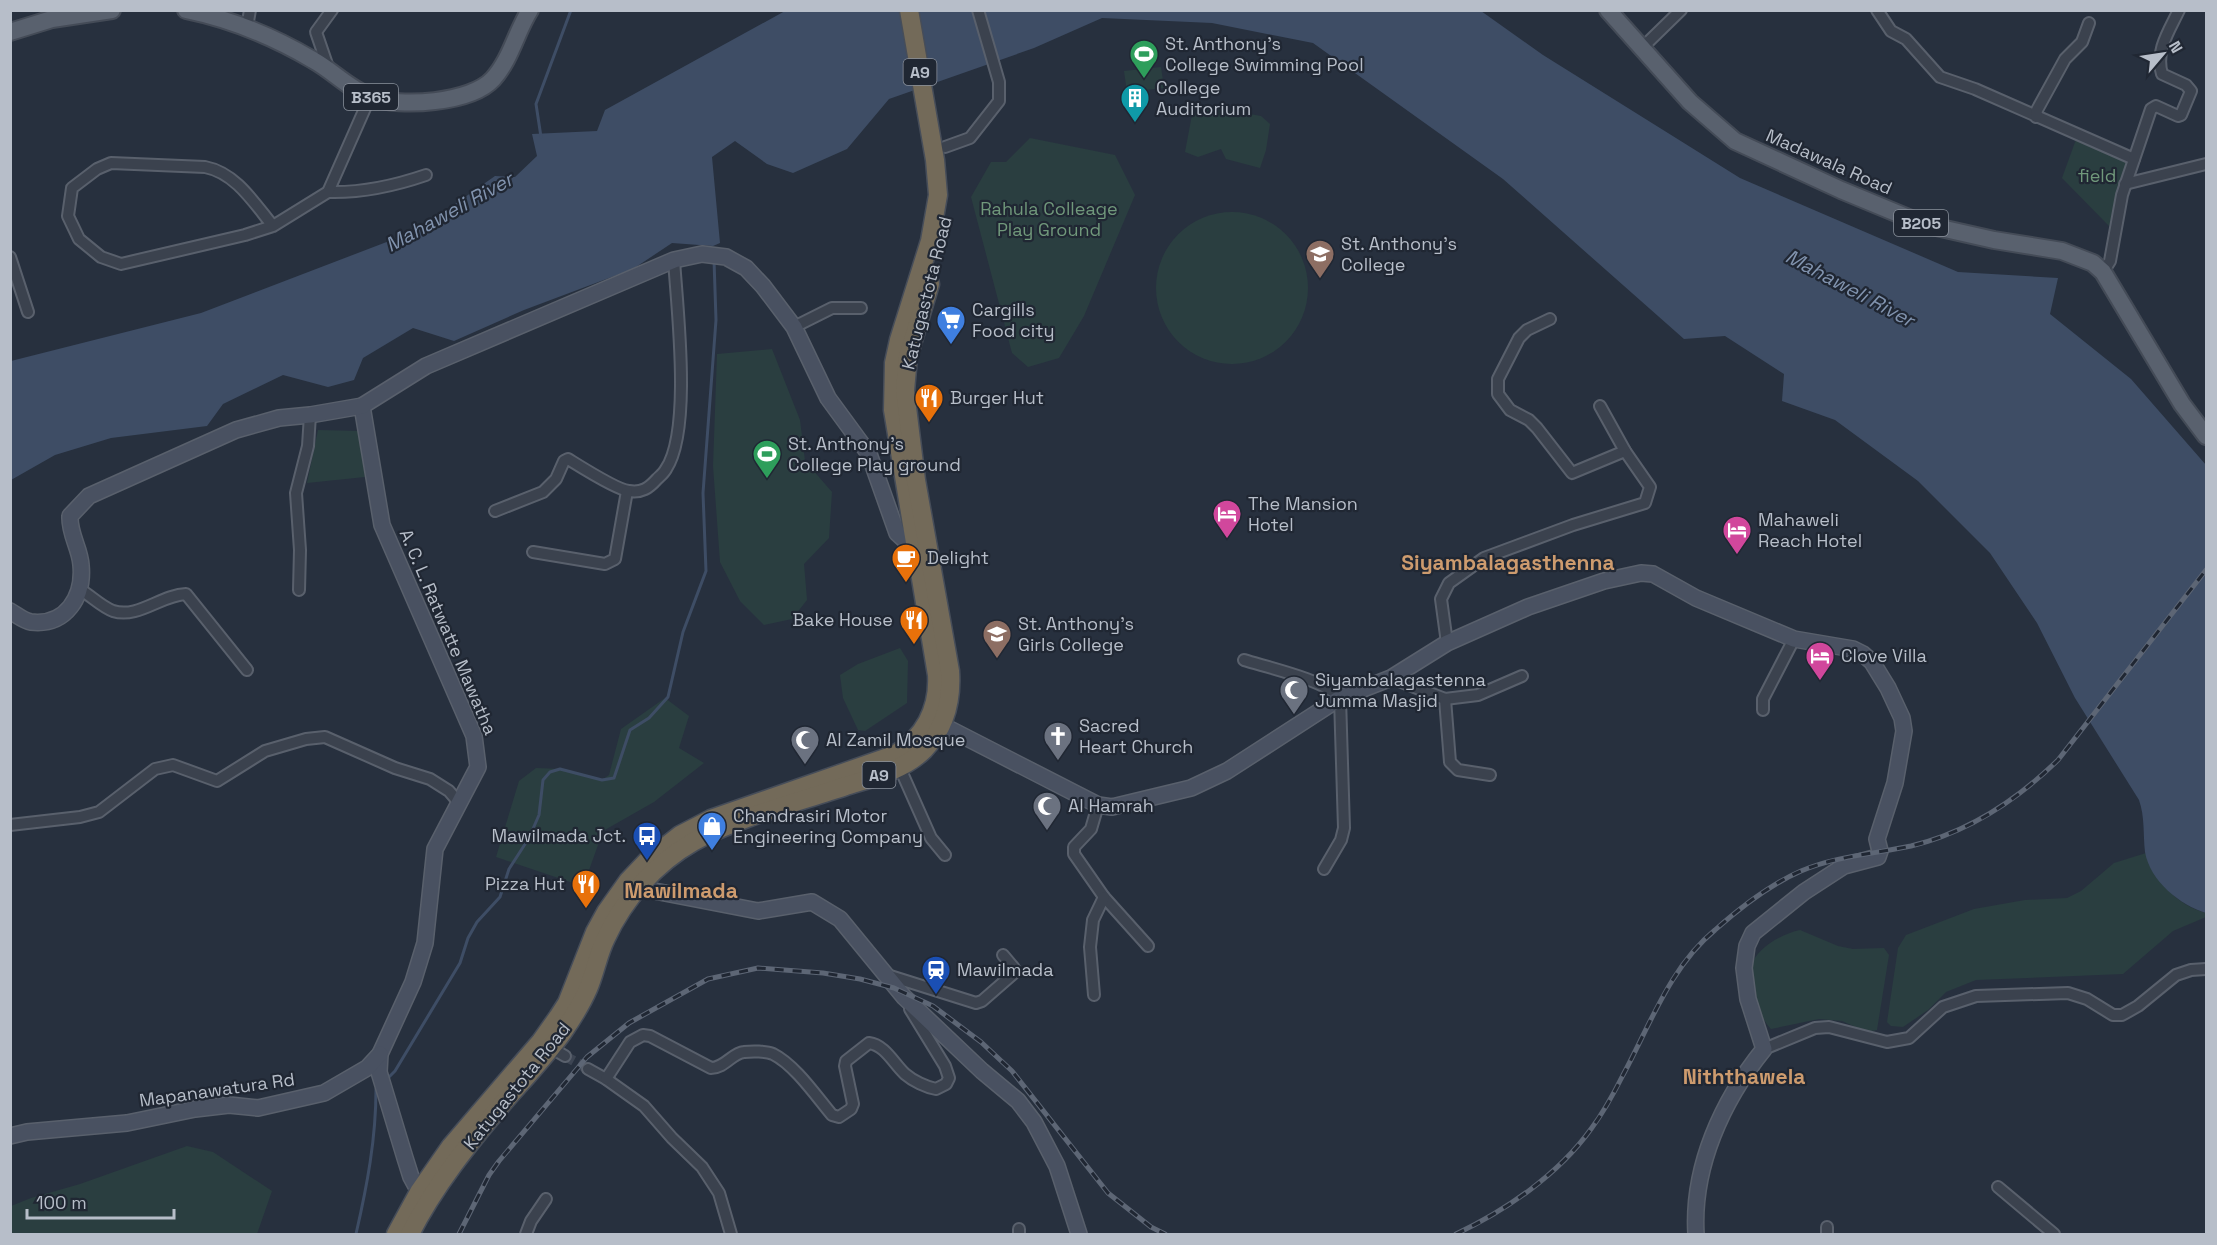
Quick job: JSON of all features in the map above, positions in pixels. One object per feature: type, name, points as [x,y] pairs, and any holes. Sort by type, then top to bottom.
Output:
[{"type":"highway","name":"A9","points":[[909,10],[939,137]]},
{"type":"highway","name":"A9","points":[[921,10],[939,137]]},
{"type":"highway","name":"Katugastota Road","points":[[396,1234],[423,1198],[468,1123],[552,1048],[595,932],[612,901],[703,836],[870,778],[899,766],[923,750],[935,722],[937,675],[922,552],[893,410],[893,386],[894,363],[899,340],[930,241],[937,208],[939,137]]},
{"type":"highway","name":"Katugastota Road","points":[[633,884],[656,852],[680,835],[731,812],[894,755],[935,722]]},
{"type":"highway","name":"Katugastota Road","points":[[410,1234],[423,1198]]},
{"type":"main road","points":[[10,32],[52,19],[112,10]]},
{"type":"main road","name":"B365","points":[[186,10],[247,27],[289,47],[370,97],[389,102],[418,103],[468,93],[485,86],[499,70],[530,10]]},
{"type":"main road","name":"Madawala Road","points":[[1608,10],[1690,102],[1735,141],[1841,190],[1923,224],[1994,240],[2062,251],[2093,263],[2103,272],[2182,404],[2206,436]]},
{"type":"street","points":[[247,27],[250,10]]},
{"type":"street","points":[[329,70],[316,32],[332,10]]},
{"type":"street","points":[[939,137],[969,138],[999,101],[999,82],[978,10]]},
{"type":"street","points":[[1642,48],[1681,10]]},
{"type":"street","points":[[1877,10],[1891,32],[1906,39],[1940,76],[1975,89],[2134,159]]},
{"type":"street","points":[[2103,272],[2110,261],[2125,184],[2151,109],[2156,106],[2178,116],[2181,115],[2191,91],[2186,84],[2162,74],[2159,64],[2160,51],[2179,10]]},
{"type":"street","points":[[2036,117],[2037,110],[2066,59],[2082,42],[2089,23]]},
{"type":"street","points":[[328,192],[370,97]]},
{"type":"street","points":[[273,226],[236,181],[215,168],[111,164],[97,169],[72,188],[68,216],[79,239],[100,257],[121,264],[245,235],[273,226],[328,192],[348,192],[392,186],[426,175]]},
{"type":"street","points":[[2125,184],[2206,165]]},
{"type":"street","points":[[10,611],[30,622],[52,621],[65,614],[81,590],[81,564],[69,528],[70,516],[89,496],[236,430],[279,418],[362,406],[426,366],[674,260],[702,254],[726,257],[746,268],[763,286],[794,327],[828,398],[869,454],[897,532],[922,552]]},
{"type":"street","points":[[10,257],[28,312]]},
{"type":"street","points":[[495,511],[543,492],[556,479],[564,461],[568,459],[627,491],[642,491],[651,486],[667,468],[673,452],[679,420],[681,375],[674,260]]},
{"type":"street","points":[[794,327],[832,308],[861,308]]},
{"type":"street","points":[[1550,319],[1527,330],[1519,338],[1498,379],[1498,394],[1510,410],[1537,428],[1572,473],[1625,451]]},
{"type":"street","name":"A. C. L. Ratwatte Mawatha","points":[[362,406],[382,525],[474,736],[478,767],[435,849],[425,943],[413,982],[380,1054],[379,1072],[405,1158],[423,1198]]},
{"type":"street","points":[[1448,643],[1441,599],[1449,583],[1475,564],[1484,558],[1573,525],[1645,503],[1650,487],[1625,451],[1600,406]]},
{"type":"street","points":[[299,590],[300,550],[296,493],[308,446],[310,415]]},
{"type":"street","points":[[533,552],[605,564],[615,559],[627,491]]},
{"type":"street","points":[[935,722],[1098,805],[1112,807],[1191,788],[1227,771],[1340,698],[1391,678],[1448,643],[1528,607],[1604,581],[1641,573],[1653,574],[1696,598],[1794,639],[1853,649],[1872,662],[1888,688],[1902,718],[1904,731],[1895,783],[1877,839],[1880,851],[1878,857],[1844,866],[1804,892],[1753,933],[1747,946],[1744,968],[1748,999],[1764,1049]]},
{"type":"street","points":[[81,590],[113,611],[133,612],[174,594],[186,594],[247,670]]},
{"type":"street","points":[[1763,710],[1763,699],[1794,639]]},
{"type":"street","points":[[1244,660],[1315,682],[1336,693],[1340,698],[1344,828],[1341,840],[1324,869]]},
{"type":"street","points":[[1391,678],[1445,699],[1478,695],[1522,676]]},
{"type":"street","points":[[1445,699],[1450,762],[1458,770],[1490,775]]},
{"type":"street","points":[[10,825],[80,817],[99,812],[155,769],[173,765],[217,781],[265,751],[306,739],[325,737],[395,768],[430,779],[449,791],[460,804]]},
{"type":"street","points":[[899,766],[931,838],[945,855]]},
{"type":"street","points":[[1098,805],[1091,829],[1074,847],[1074,854],[1104,897],[1148,946]]},
{"type":"street","points":[[633,884],[758,911],[812,902],[840,919],[904,998],[982,1071],[1018,1101],[1034,1122],[1057,1166],[1079,1234]]},
{"type":"street","points":[[1094,996],[1090,947],[1093,920],[1104,897]]},
{"type":"street","points":[[884,974],[976,1003],[982,1002],[1013,974],[1014,968],[1003,955]]},
{"type":"street","points":[[1696,1234],[1695,1216],[1705,1158],[1718,1122],[1734,1090],[1764,1049],[1815,1028],[1829,1027],[1887,1042],[1909,1038],[1943,1007],[1976,996],[2068,993],[2087,999],[2113,1015],[2122,1015],[2138,1006],[2176,975],[2191,970],[2206,969]]},
{"type":"street","points":[[606,1078],[630,1042],[643,1035],[650,1036],[711,1068],[718,1068],[742,1052],[770,1052],[802,1079],[832,1115],[839,1117],[851,1109],[853,1104],[846,1061],[869,1043],[877,1044],[907,1076],[936,1089],[946,1084],[949,1078],[945,1066],[904,998]]},
{"type":"street","name":"Mapanawatura Rd","points":[[10,1136],[27,1132],[128,1123],[195,1109],[229,1105],[258,1108],[269,1106],[324,1093],[367,1068],[380,1054]]},
{"type":"street","points":[[588,1069],[606,1078],[645,1106],[672,1138],[702,1167],[719,1193],[731,1234]]},
{"type":"street","points":[[1998,1187],[2054,1234]]},
{"type":"street","points":[[526,1234],[531,1221],[546,1199]]},
{"type":"green space","name":"St. Anthony's College Swimming Pool","points":[[1161,67],[1164,88],[1127,92],[1124,71]]},
{"type":"green space","points":[[1194,104],[1261,116],[1270,124],[1266,150],[1260,168],[1226,159],[1221,149],[1198,157],[1185,152]]},
{"type":"green space","name":"field","points":[[2078,134],[2130,163],[2109,226],[2062,178]]},
{"type":"green space","name":"Rahula Colleage Play Ground","points":[[1030,138],[1115,155],[1135,195],[1084,316],[1059,358],[1028,367],[1012,353],[971,197],[991,162],[1006,162]]},
{"type":"green space","points":[[1232,212],[1261,218],[1274,225],[1285,235],[1295,246],[1302,259],[1308,288],[1302,317],[1295,330],[1285,341],[1274,351],[1261,358],[1232,364],[1203,358],[1190,351],[1179,341],[1169,330],[1162,317],[1156,288],[1162,259],[1169,246],[1179,235],[1190,225],[1203,218]]},
{"type":"green space","name":"St. Anthony's College Play ground","points":[[772,349],[800,420],[805,461],[832,492],[829,538],[804,564],[807,600],[792,619],[764,625],[740,601],[720,562],[713,466],[717,354]]},
{"type":"green space","points":[[318,430],[359,431],[365,477],[307,483]]},
{"type":"green space","points":[[900,648],[908,661],[907,703],[865,731],[858,730],[843,698],[840,675],[858,664]]},
{"type":"green space","points":[[665,698],[689,716],[679,748],[704,763],[654,802],[603,831],[588,873],[576,884],[496,857],[519,781],[536,768],[560,769],[602,780],[609,775],[621,729]]},
{"type":"green space","points":[[2146,853],[2155,873],[2168,890],[2186,904],[2206,913],[2206,917],[2173,931],[2123,974],[1976,980],[1946,992],[1928,1010],[1903,1027],[1891,1026],[1887,1022],[1898,948],[1906,935],[1974,909],[2025,900],[2067,898],[2081,891],[2114,863]]},
{"type":"green space","points":[[1800,930],[1838,946],[1853,949],[1884,948],[1889,955],[1877,1030],[1867,1032],[1842,1021],[1819,1019],[1771,1029],[1768,1026],[1753,987],[1751,966],[1764,947]]},
{"type":"green space","points":[[187,1146],[213,1152],[272,1191],[257,1234],[11,1234],[11,1206]]},
{"type":"water","name":"Mahaweli River","points":[[785,11],[1481,11],[1543,55],[1740,178],[1958,272],[2058,278],[2050,314],[2131,379],[2206,465],[2206,913],[2177,898],[2153,873],[2145,852],[2139,800],[2075,698],[2037,623],[1990,553],[1918,481],[1835,420],[1782,401],[1784,374],[1725,336],[1684,339],[1503,179],[1313,43],[1212,23],[1102,18],[1034,48],[889,99],[847,149],[793,173],[767,164],[735,141],[712,157],[720,243],[713,246],[672,243],[633,269],[524,310],[454,341],[413,328],[363,358],[354,380],[328,387],[283,375],[223,404],[207,426],[111,438],[55,455],[11,480],[11,361],[201,313],[418,230],[495,176],[515,177],[537,156],[532,134],[597,131],[605,110]]},
{"type":"waterway","points":[[541,137],[536,104],[571,10]]},
{"type":"waterway","points":[[386,1080],[395,1071],[460,963],[468,938],[477,922],[500,897],[509,869],[529,838],[539,815],[543,780],[550,772],[560,769],[602,780],[614,778],[630,730],[649,718],[668,697],[683,632],[706,571],[703,493],[716,320],[714,260]]},
{"type":"waterway","points":[[356,1234],[370,1162],[378,1086]]},
{"type":"tunnel","points":[[565,1056],[588,1069]]},
{"type":"railway","points":[[1456,1234],[1512,1203],[1547,1176],[1578,1146],[1608,1103],[1673,979],[1685,961],[1715,930],[1756,897],[1801,871],[1841,859],[1932,840],[1972,823],[2008,802],[2058,760],[2206,570]]},
{"type":"railway","points":[[459,1234],[489,1175],[499,1161],[587,1057],[629,1023],[708,979],[758,968],[823,973],[860,979],[894,988],[933,1006],[981,1042],[1012,1071],[1108,1193],[1151,1227],[1165,1234]]},
{"type":"place","name":"St. Anthony's College Swimming Pool","points":[[1144,80]]},
{"type":"place","name":"College Auditorium","points":[[1135,124]]},
{"type":"place","name":"St. Anthony's College","points":[[1320,280]]},
{"type":"place","name":"Cargills Food city","points":[[951,346]]},
{"type":"place","name":"Burger Hut","points":[[929,424]]},
{"type":"place","name":"St. Anthony's College Play ground","points":[[767,480]]},
{"type":"place","name":"The Mansion Hotel","points":[[1227,540]]},
{"type":"place","name":"Mahaweli Reach Hotel","points":[[1737,556]]},
{"type":"place","name":"Delight","points":[[906,584]]},
{"type":"place","name":"Bake House","points":[[914,646]]},
{"type":"place","name":"St. Anthony's Girls College","points":[[997,660]]},
{"type":"place","name":"Clove Villa","points":[[1820,682]]},
{"type":"place","name":"Siyambalagastenna Jumma Masjid","points":[[1294,716]]},
{"type":"place","name":"Sacred Heart Church","points":[[1058,762]]},
{"type":"place","name":"Al Zamil Mosque","points":[[805,766]]},
{"type":"place","name":"Al Hamrah","points":[[1047,832]]},
{"type":"place","name":"Chandrasiri Motor Engineering Company","points":[[712,852]]},
{"type":"place","name":"Mawilmada Jct.","points":[[647,862]]},
{"type":"place","name":"Pizza Hut","points":[[586,910]]},
{"type":"place","name":"Mawilmada","points":[[936,996]]},
{"type":"district","name":"Siyambalagasthenna","points":[[1508,563]]},
{"type":"district","name":"Mawilmada","points":[[681,891]]},
{"type":"district","name":"Niththawela","points":[[1744,1077]]}]
